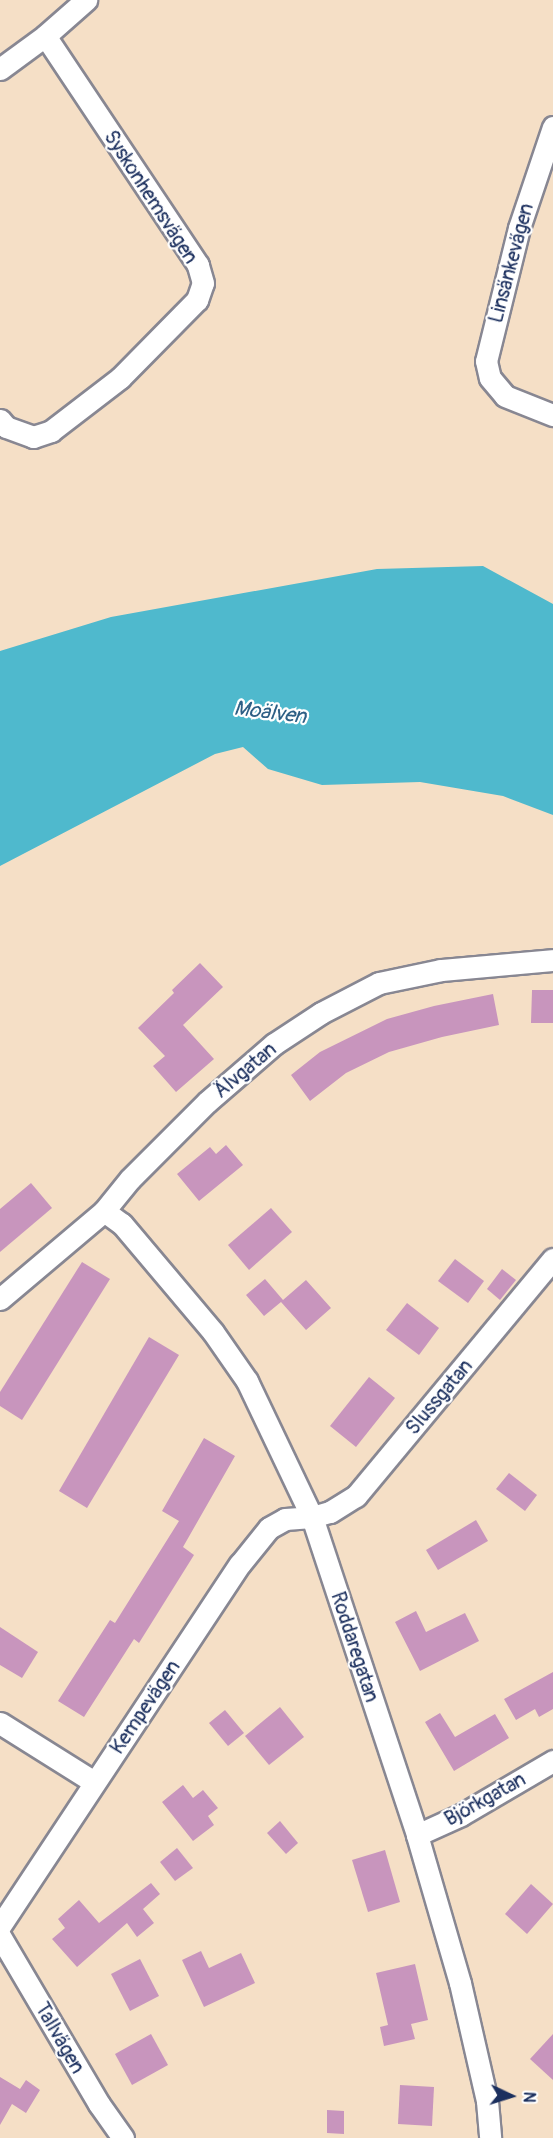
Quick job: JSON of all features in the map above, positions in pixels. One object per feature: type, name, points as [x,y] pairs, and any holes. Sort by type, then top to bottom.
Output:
[{"type":"street","points":[[0,69],[45,36],[86,0]]},
{"type":"street","name":"Syskonhemsvägen","points":[[0,420],[6,427],[33,437],[51,431],[120,378],[197,300],[203,283],[198,266],[45,36]]},
{"type":"street","name":"Linsänkevägen","points":[[553,128],[519,228],[486,361],[490,378],[505,396],[553,415]]},
{"type":"street","name":"Älvgatan","points":[[0,1299],[104,1211],[130,1179],[207,1102],[274,1044],[321,1013],[379,983],[441,970],[553,960]]},
{"type":"street","name":"Roddaregatan","points":[[104,1211],[122,1224],[213,1332],[247,1381],[312,1517],[417,1835],[460,1983],[487,2101],[490,2138]]},
{"type":"street","name":"Slussgatan","points":[[312,1517],[330,1512],[356,1496],[553,1259]]},
{"type":"street","name":"Kempevägen","points":[[0,1926],[240,1564],[269,1528],[285,1519],[312,1517]]},
{"type":"street","points":[[0,1723],[94,1782]]},
{"type":"street","name":"Björkgatan","points":[[417,1835],[461,1815],[553,1761]]},
{"type":"street","name":"Tallvägen","points":[[0,1936],[99,2104],[123,2138]]},
{"type":"water","name":"Moälven","points":[[483,566],[553,604],[553,815],[503,796],[420,782],[322,785],[268,769],[243,747],[215,754],[0,866],[0,651],[111,617],[377,569]]},
{"type":"building","points":[[200,963],[223,987],[183,1025],[214,1059],[176,1092],[153,1066],[165,1056],[138,1028],[174,993],[172,990]]},
{"type":"building","points":[[532,990],[553,990],[553,1023],[531,1023]]},
{"type":"building","points":[[493,994],[499,1025],[442,1037],[389,1052],[346,1073],[310,1101],[291,1075],[320,1052],[387,1019],[434,1006]]},
{"type":"building","points":[[226,1145],[243,1165],[199,1201],[177,1174],[210,1147],[216,1154]]},
{"type":"building","points":[[31,1183],[52,1208],[0,1252],[0,1209]]},
{"type":"building","points":[[271,1208],[292,1232],[249,1270],[228,1245]]},
{"type":"building","points":[[455,1259],[484,1281],[468,1303],[438,1281]]},
{"type":"building","points":[[82,1262],[110,1279],[22,1420],[0,1406],[0,1392]]},
{"type":"building","points":[[502,1269],[516,1280],[500,1300],[487,1289]]},
{"type":"building","points":[[265,1279],[283,1300],[306,1280],[331,1308],[306,1330],[281,1302],[264,1316],[246,1295]]},
{"type":"building","points":[[407,1303],[439,1328],[419,1355],[386,1330]]},
{"type":"building","points":[[149,1337],[179,1355],[87,1508],[59,1491]]},
{"type":"building","points":[[369,1377],[395,1398],[356,1447],[330,1426]]},
{"type":"building","points":[[204,1438],[235,1456],[183,1547],[194,1555],[139,1643],[134,1639],[84,1717],[58,1701],[110,1620],[115,1623],[179,1521],[162,1511]]},
{"type":"building","points":[[509,1473],[537,1495],[525,1511],[496,1489]]},
{"type":"building","points":[[476,1520],[488,1541],[438,1570],[426,1550]]},
{"type":"building","points":[[416,1611],[426,1632],[465,1613],[479,1641],[420,1671],[395,1622]]},
{"type":"building","points":[[0,1627],[38,1652],[22,1678],[0,1665]]},
{"type":"building","points":[[553,1672],[553,1709],[539,1717],[535,1709],[516,1720],[504,1699]]},
{"type":"building","points":[[280,1707],[304,1737],[269,1765],[245,1736]]},
{"type":"building","points":[[225,1710],[244,1733],[228,1746],[209,1723]]},
{"type":"building","points":[[440,1713],[455,1737],[495,1714],[509,1738],[454,1771],[425,1722]]},
{"type":"building","points":[[183,1785],[193,1798],[203,1790],[218,1808],[208,1816],[214,1825],[193,1841],[162,1802]]},
{"type":"building","points":[[280,1821],[298,1843],[286,1854],[267,1833]]},
{"type":"building","points":[[177,1848],[193,1868],[175,1881],[160,1862]]},
{"type":"building","points":[[385,1850],[400,1902],[368,1912],[352,1860]]},
{"type":"building","points":[[151,1883],[160,1894],[143,1909],[154,1923],[137,1937],[127,1923],[77,1967],[52,1939],[65,1928],[58,1919],[79,1900],[99,1923]]},
{"type":"building","points":[[531,1884],[553,1904],[527,1934],[505,1914]]},
{"type":"building","points":[[201,1951],[209,1968],[241,1953],[255,1983],[204,2007],[182,1960]]},
{"type":"building","points":[[140,1959],[159,1996],[130,2011],[111,1974]]},
{"type":"building","points":[[415,1964],[428,2020],[411,2024],[415,2039],[384,2046],[380,2027],[388,2025],[376,1973]]},
{"type":"building","points":[[151,2034],[168,2065],[132,2085],[115,2054]]},
{"type":"building","points":[[553,2034],[553,2080],[530,2059]]},
{"type":"building","points":[[0,2077],[20,2089],[26,2080],[40,2090],[26,2113],[12,2104],[0,2125]]},
{"type":"building","points":[[400,2085],[434,2087],[432,2126],[398,2124]]},
{"type":"building","points":[[327,2110],[344,2111],[344,2134],[327,2133]]}]
